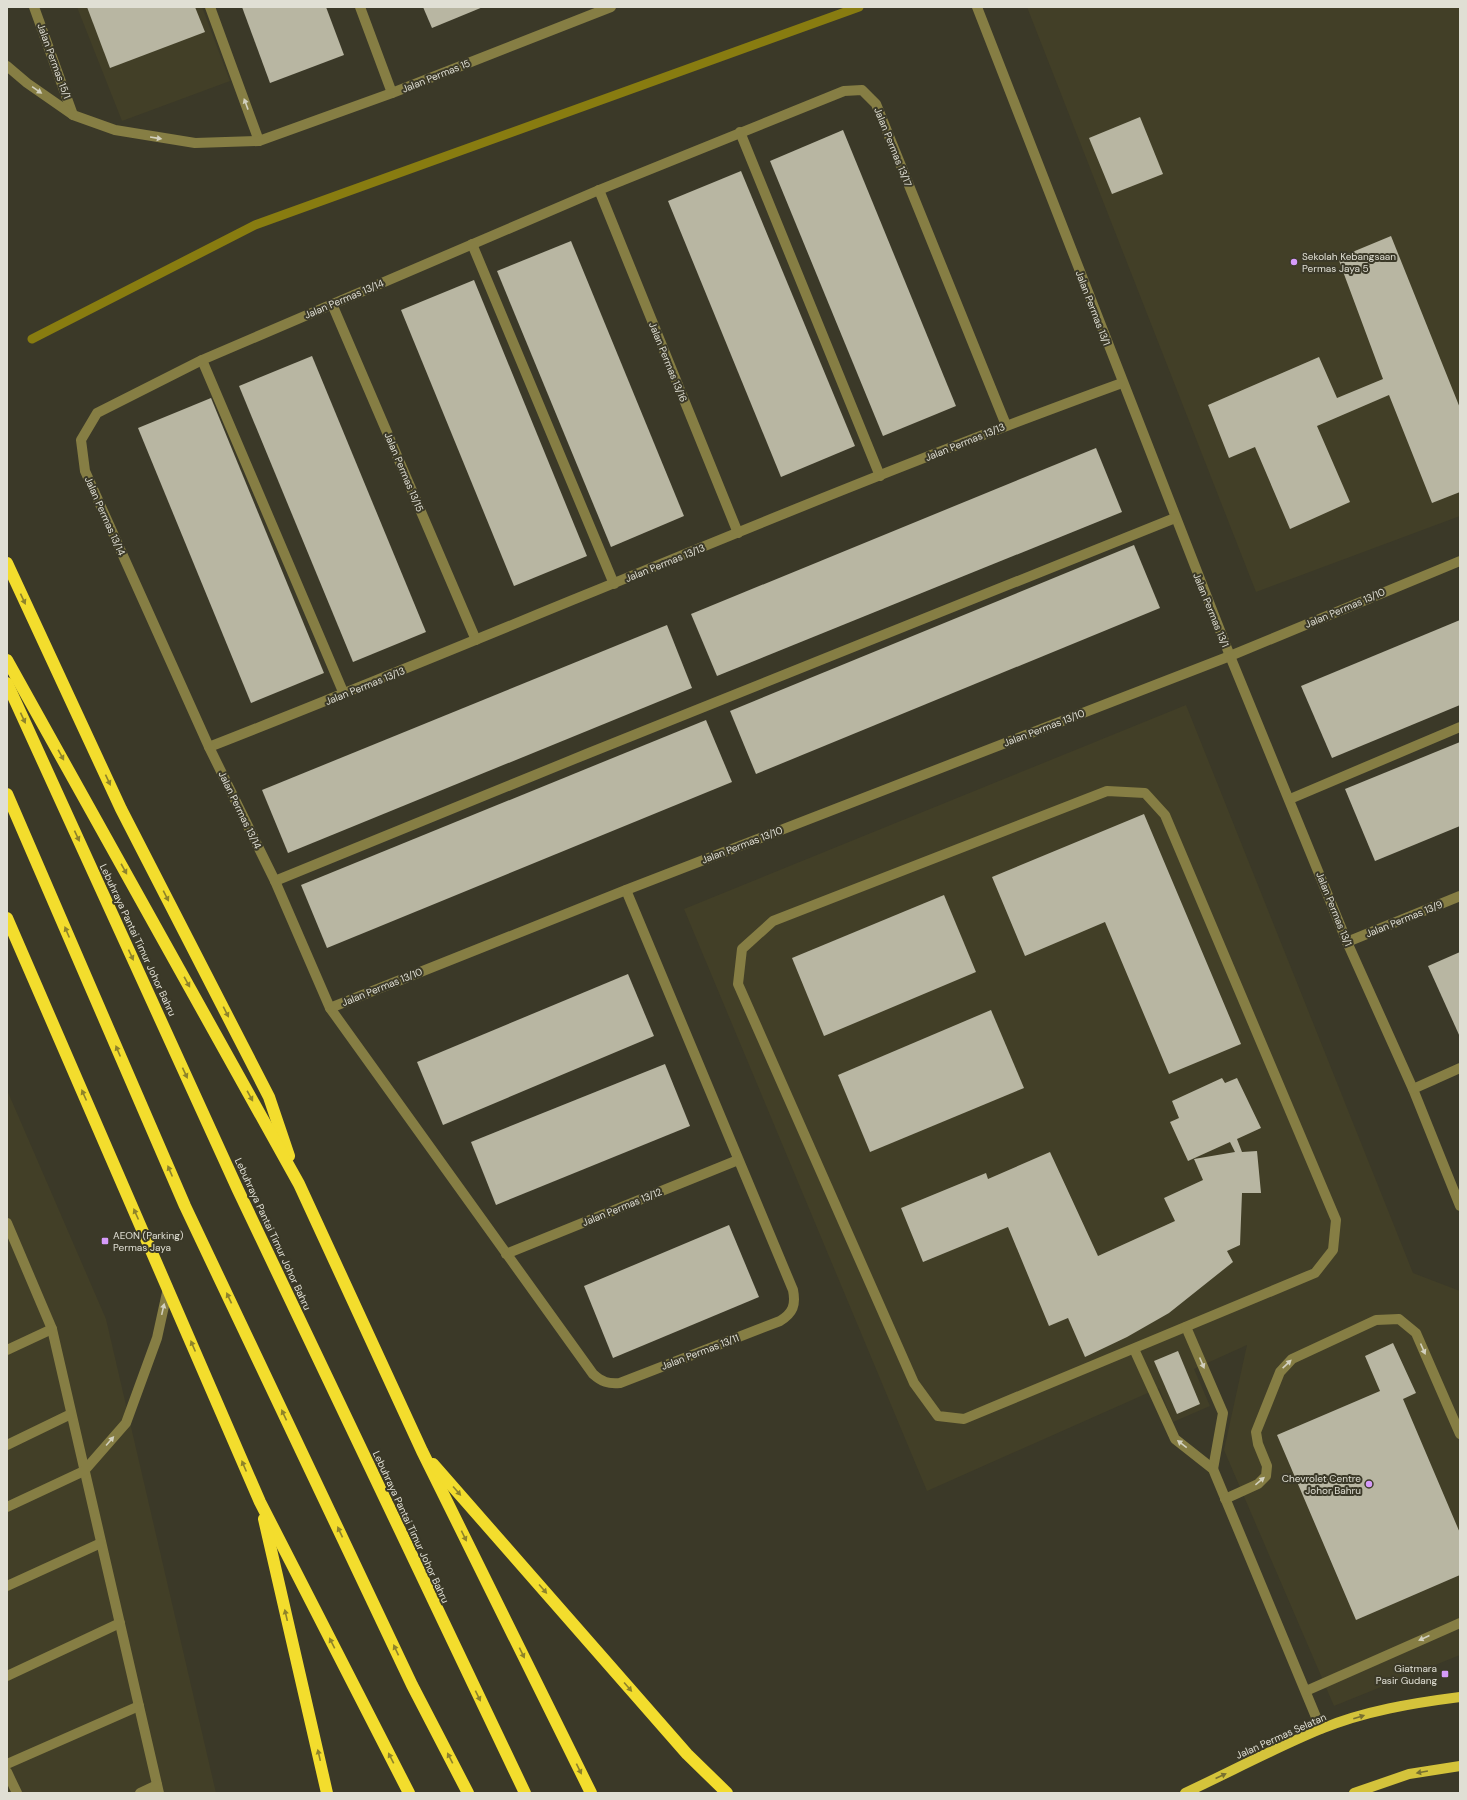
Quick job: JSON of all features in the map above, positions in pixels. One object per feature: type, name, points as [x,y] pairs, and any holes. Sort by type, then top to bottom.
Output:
[{"type":"highway","points":[[7,563],[121,809],[269,1097],[299,1184]]},
{"type":"highway","points":[[7,660],[299,1184],[422,1451],[591,1793]]},
{"type":"highway","name":"Lebuhraya Pantai Timur Johor Bahru","points":[[7,683],[238,1190],[525,1793]]},
{"type":"highway","points":[[7,794],[185,1206],[412,1685],[468,1793]]},
{"type":"highway","points":[[7,918],[260,1502],[409,1793]]},
{"type":"highway","points":[[422,1451],[687,1754],[727,1793]]},
{"type":"highway","points":[[260,1502],[328,1793]]},
{"type":"main road","name":"Jalan Permas Selatan","points":[[1185,1793],[1321,1729],[1372,1713],[1423,1702],[1460,1697]]},
{"type":"main road","points":[[1354,1793],[1409,1774],[1460,1766]]},
{"type":"street","name":"Jalan Permas 15/1","points":[[34,7],[73,115]]},
{"type":"street","points":[[210,7],[259,141]]},
{"type":"street","points":[[360,7],[392,93]]},
{"type":"street","name":"Jalan Permas 15","points":[[7,66],[27,83],[73,115],[115,130],[195,143],[259,141],[392,93],[611,7]]},
{"type":"street","name":"Jalan Permas 13/1","points":[[977,7],[1122,383],[1230,656],[1290,799],[1347,942],[1413,1089],[1460,1206]]},
{"type":"street","name":"Jalan Permas 13/17","points":[[599,190],[844,91],[862,90],[876,104],[1006,425]]},
{"type":"street","points":[[740,132],[880,476]]},
{"type":"street","name":"Jalan Permas 13/14","points":[[330,1008],[275,881],[209,747],[85,471],[81,440],[97,414],[202,360],[599,190]]},
{"type":"street","name":"Jalan Permas 13/16","points":[[599,190],[738,533]]},
{"type":"street","points":[[472,244],[614,584]]},
{"type":"street","name":"Jalan Permas 13/15","points":[[332,304],[476,640]]},
{"type":"street","points":[[202,360],[344,694]]},
{"type":"street","name":"Jalan Permas 13/13","points":[[209,747],[344,694],[1006,425],[1122,383]]},
{"type":"street","points":[[275,881],[604,747],[1175,518]]},
{"type":"street","name":"Jalan Permas 13/10","points":[[506,1254],[330,1008],[626,890],[1230,656],[1460,561]]},
{"type":"street","points":[[1290,799],[1460,726]]},
{"type":"street","points":[[1107,791],[1145,793],[1165,815],[1336,1220],[1334,1250],[1315,1273],[1134,1349],[964,1419],[938,1416],[914,1383],[738,984],[742,949],[773,921],[1107,791]]},
{"type":"street","points":[[626,890],[738,1160]]},
{"type":"street","name":"Jalan Permas 13/9","points":[[1347,942],[1460,896]]},
{"type":"street","points":[[1413,1089],[1460,1068]]},
{"type":"street","name":"Jalan Permas 13/11","points":[[506,1254],[593,1374],[600,1381],[610,1384],[620,1382],[780,1321],[788,1316],[794,1308],[795,1299],[793,1290],[738,1160]]},
{"type":"street","name":"Jalan Permas 13/12","points":[[506,1254],[738,1160]]},
{"type":"street","points":[[8,1228],[52,1328],[158,1789],[140,1793]]},
{"type":"street","points":[[7,1507],[84,1471],[126,1423],[156,1338],[168,1288]]},
{"type":"street","points":[[1225,1499],[1258,1484],[1266,1476],[1267,1466],[1258,1444],[1256,1432],[1283,1367],[1292,1359],[1376,1320],[1399,1319],[1416,1333],[1460,1434]]},
{"type":"street","points":[[1186,1327],[1223,1413],[1213,1469]]},
{"type":"street","points":[[7,1350],[52,1328]]},
{"type":"street","points":[[1134,1349],[1175,1439],[1213,1469],[1321,1729]]},
{"type":"street","points":[[7,1445],[71,1414]]},
{"type":"street","points":[[7,1586],[101,1542]]},
{"type":"street","points":[[7,1676],[120,1623]]},
{"type":"street","points":[[1306,1691],[1460,1623]]},
{"type":"street","points":[[7,1764],[138,1706]]},
{"type":"street","points":[[7,1772],[17,1793]]},
{"type":"shaded area","points":[[77,7],[202,7],[230,81],[122,121]]},
{"type":"shaded area","name":"Sekolah Kebangsaan Permas Jaya 5","points":[[1027,7],[1460,7],[1460,516],[1256,592]]},
{"type":"shaded area","points":[[1186,705],[1413,1273],[1460,1291],[1460,1655],[1334,1706],[1224,1450],[1247,1345],[1194,1369],[1210,1406],[1173,1422],[1159,1388],[927,1491],[684,909]]},
{"type":"shaded area","points":[[7,1090],[106,1319],[216,1793],[7,1793]]},
{"type":"building","points":[[87,7],[195,7],[205,32],[110,68]]},
{"type":"building","points":[[242,7],[326,7],[344,55],[270,83]]},
{"type":"building","points":[[423,7],[483,7],[432,28]]},
{"type":"building","points":[[1140,117],[1163,174],[1112,194],[1089,138]]},
{"type":"building","points":[[843,130],[956,406],[883,436],[770,161]]},
{"type":"building","points":[[741,171],[855,446],[781,477],[668,201]]},
{"type":"building","points":[[1391,236],[1460,408],[1460,492],[1432,503],[1389,395],[1317,426],[1350,502],[1290,529],[1255,447],[1229,458],[1208,405],[1319,357],[1337,398],[1383,379],[1338,258]]},
{"type":"building","points":[[571,241],[684,516],[611,547],[497,271]]},
{"type":"building","points":[[474,280],[587,556],[514,586],[401,310]]},
{"type":"building","points":[[312,356],[426,632],[353,662],[239,386]]},
{"type":"building","points":[[211,398],[324,673],[251,703],[138,428]]},
{"type":"building","points":[[1096,448],[1122,512],[717,676],[691,614]]},
{"type":"building","points":[[1134,545],[1160,608],[756,774],[730,711]]},
{"type":"building","points":[[1460,620],[1460,705],[1332,758],[1301,686]]},
{"type":"building","points":[[667,625],[692,688],[288,853],[262,790]]},
{"type":"building","points":[[706,720],[732,782],[327,948],[301,885]]},
{"type":"building","points":[[1460,742],[1460,826],[1375,861],[1345,789]]},
{"type":"building","points":[[1144,814],[1241,1044],[1169,1074],[1105,922],[1025,956],[992,877]]},
{"type":"building","points":[[944,895],[976,972],[824,1036],[792,958]]},
{"type":"building","points":[[1460,952],[1460,1037],[1428,966]]},
{"type":"building","points":[[628,974],[654,1036],[443,1125],[417,1062]]},
{"type":"building","points":[[991,1010],[1024,1088],[870,1152],[838,1075]]},
{"type":"building","points":[[665,1064],[690,1126],[496,1205],[471,1142]]},
{"type":"building","points":[[1222,1078],[1225,1083],[1237,1078],[1261,1128],[1237,1139],[1242,1152],[1257,1151],[1261,1193],[1242,1193],[1240,1245],[1227,1251],[1233,1262],[1169,1313],[1127,1337],[1085,1357],[1068,1318],[1049,1326],[1008,1227],[923,1262],[901,1208],[986,1173],[988,1179],[1050,1152],[1098,1256],[1175,1221],[1164,1198],[1203,1180],[1194,1159],[1235,1152],[1230,1142],[1188,1161],[1170,1122],[1179,1118],[1172,1101]]},
{"type":"building","points":[[729,1225],[759,1297],[613,1358],[584,1286]]},
{"type":"building","name":"Chevrolet Centre Johor Bahru","points":[[1393,1343],[1416,1393],[1403,1399],[1460,1533],[1460,1575],[1356,1620],[1277,1435],[1380,1391],[1365,1356]]},
{"type":"building","points":[[1178,1351],[1200,1404],[1177,1414],[1154,1361]]},
{"type":"waterway","points":[[32,339],[255,225],[859,7]]},
{"type":"place","name":"Sekolah Kebangsaan Permas Jaya 5","points":[[1294,262]]},
{"type":"place","name":"AEON (Parking) Permas Jaya","points":[[105,1241]]},
{"type":"place","name":"Chevrolet Centre Johor Bahru","points":[[1369,1484]]},
{"type":"place","name":"Giatmara Pasir Gudang","points":[[1445,1674]]}]
